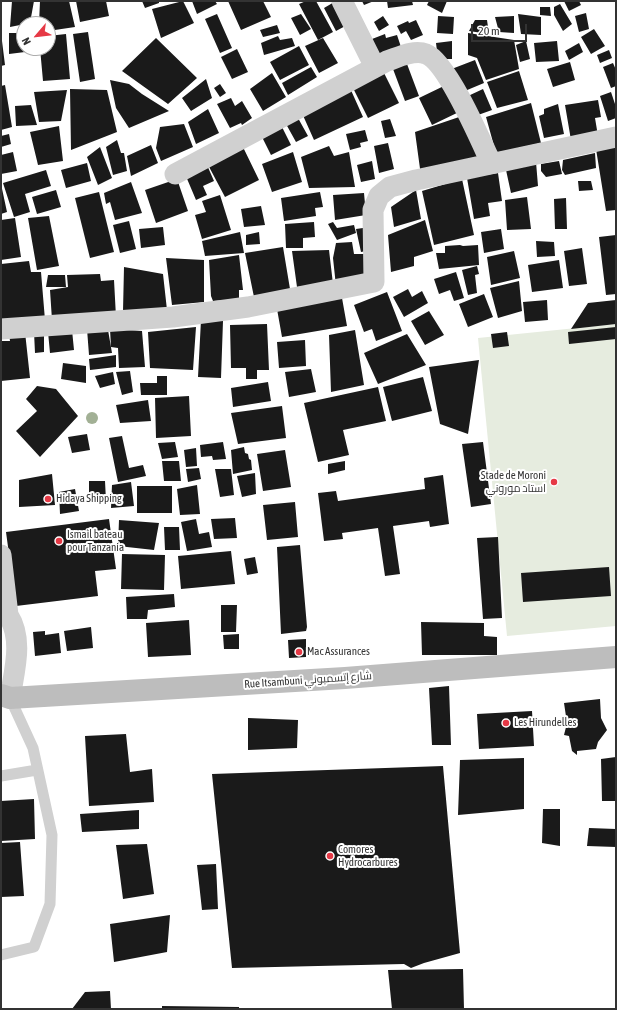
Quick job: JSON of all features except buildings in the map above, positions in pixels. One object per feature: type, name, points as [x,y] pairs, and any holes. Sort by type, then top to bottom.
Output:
[{"type":"main road","name":"Rue Itsambuni شارع إتسمبوني","points":[[6,696],[345,678],[616,657]]},
{"type":"street","points":[[342,1],[375,67]]},
{"type":"street","points":[[175,174],[375,67],[404,55],[416,53],[425,54],[435,60],[452,84],[491,163]]},
{"type":"street","points":[[1,329],[173,317],[248,307],[374,282],[373,210],[379,196],[390,187],[491,163],[616,137]]},
{"type":"street","points":[[1,555],[8,615],[13,623],[16,634],[17,649],[6,696]]},
{"type":"lane","points":[[1,955],[34,947],[50,904],[52,835],[33,748],[6,696]]},
{"type":"lane","points":[[1,776],[38,770]]},
{"type":"shaded area","name":"Stade de Moroni استاد موروني","points":[[616,324],[616,626],[507,636],[478,338]]},
{"type":"place","name":"Stade de Moroni استاد موروني","points":[[554,482]]},
{"type":"place","name":"Hidaya Shipping","points":[[48,499]]},
{"type":"place","name":"Ismail bateau pour Tanzania","points":[[59,541]]},
{"type":"place","name":"Mac Assurances","points":[[299,652]]},
{"type":"place","name":"Les Hirundelles","points":[[506,723]]},
{"type":"place","name":"Comores Hydrocarbures","points":[[330,856]]}]
